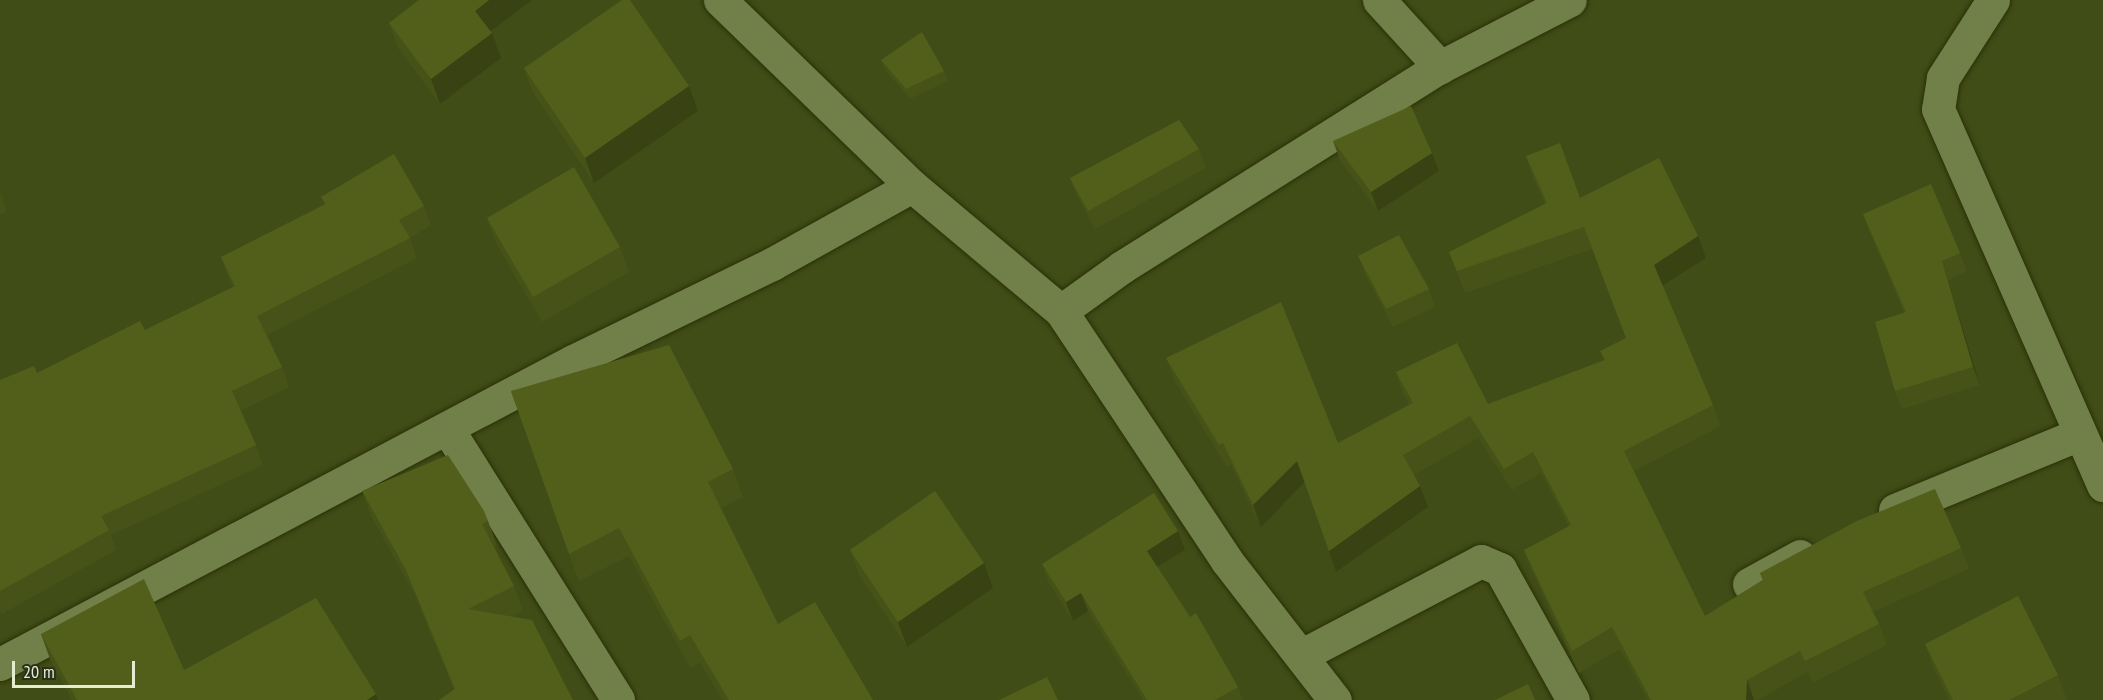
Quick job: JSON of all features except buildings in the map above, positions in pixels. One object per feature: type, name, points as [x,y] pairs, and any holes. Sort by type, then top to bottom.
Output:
[{"type":"street","points":[[720,0],[912,186],[1061,311],[1227,561],[1335,700]]},
{"type":"street","points":[[1379,0],[1440,67]]},
{"type":"street","points":[[1061,311],[1122,267],[1440,67],[1570,0]]},
{"type":"street","points":[[1993,0],[1943,78],[1938,109],[2103,485]]},
{"type":"street","points":[[0,664],[447,428],[772,264],[912,186]]},
{"type":"street","points":[[447,428],[618,700]]},
{"type":"street","points":[[1861,524],[2079,434]]},
{"type":"street","points":[[1749,584],[1830,539]]},
{"type":"street","points":[[1302,655],[1481,561],[1500,569],[1573,700]]}]
